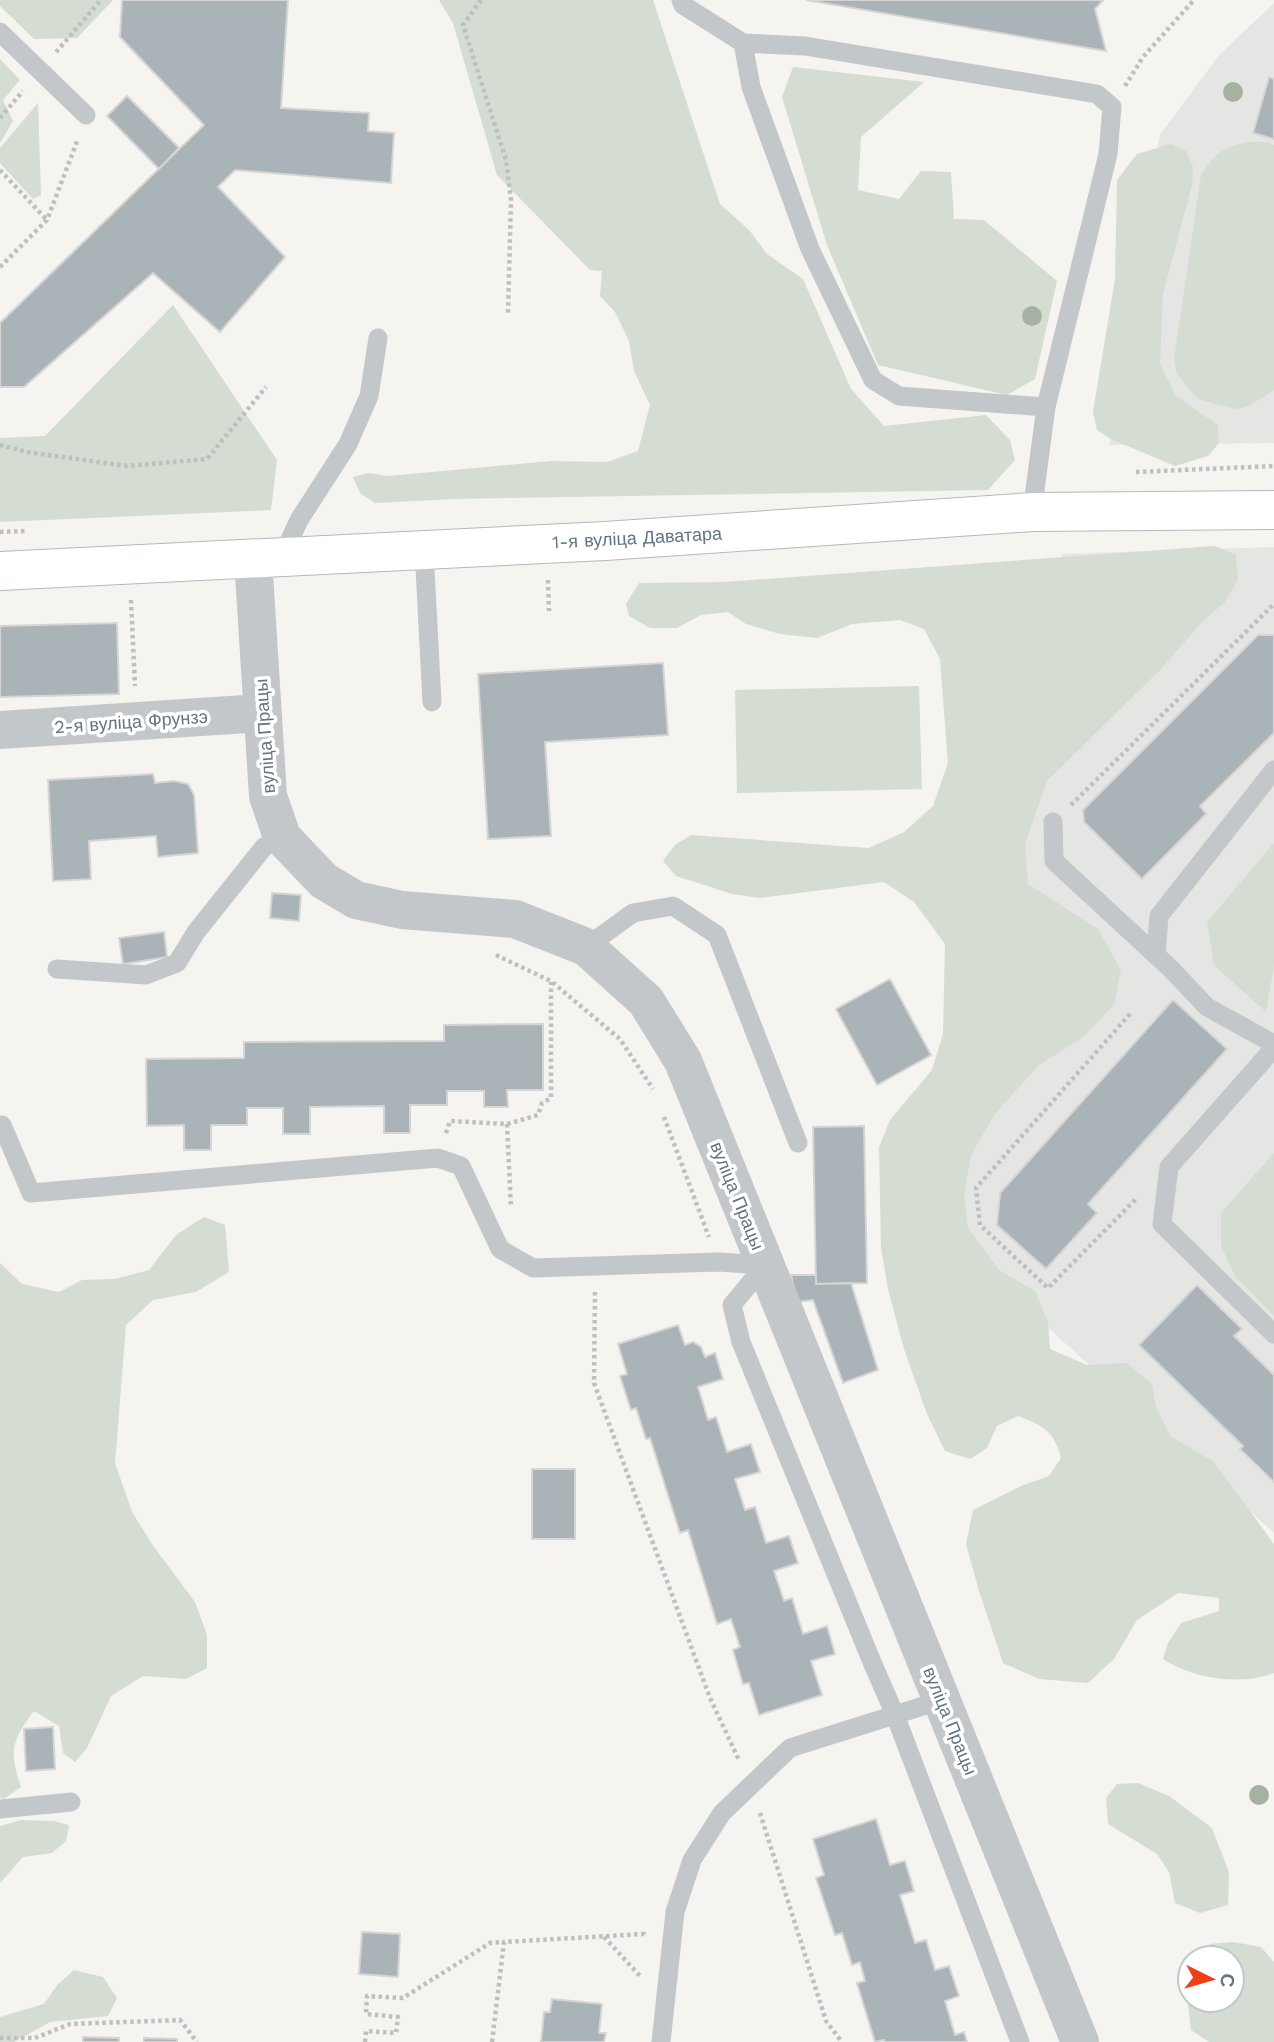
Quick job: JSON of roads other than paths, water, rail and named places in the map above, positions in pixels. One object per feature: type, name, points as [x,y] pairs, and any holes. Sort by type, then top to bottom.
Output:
[{"type":"street","name":"1-я вуліца Даватара","points":[[0,571],[605,541],[1032,512],[1274,510]]},
{"type":"street","name":"вуліца Працы","points":[[267,557],[262,713],[268,796],[282,837],[324,881],[356,900],[402,910],[515,919],[586,947],[646,1001],[683,1061],[1080,2042]]},
{"type":"street","name":"2-я вуліца Фрунзэ","points":[[0,730],[262,713]]},
{"type":"lane","points":[[681,0],[683,5],[743,43],[805,46],[1097,94],[1112,107],[1108,154],[1046,407],[1032,512]]},
{"type":"lane","points":[[0,32],[86,115]]},
{"type":"lane","points":[[743,43],[751,87],[810,249],[873,380],[899,396],[1046,407]]},
{"type":"lane","points":[[267,557],[299,520],[353,432],[369,396],[378,338]]},
{"type":"lane","points":[[424,550],[432,702]]},
{"type":"lane","points":[[1156,955],[1159,916],[1274,770]]},
{"type":"lane","points":[[1053,822],[1054,860],[1156,955],[1207,1007],[1274,1046],[1169,1167],[1162,1224],[1274,1334]]},
{"type":"lane","points":[[57,969],[146,975],[177,963],[196,932],[264,847],[282,837]]},
{"type":"lane","points":[[586,947],[633,913],[673,906],[717,935],[798,1143]]},
{"type":"lane","points":[[2,1125],[32,1193],[438,1158],[461,1166],[500,1249],[533,1268],[718,1262],[765,1265]]},
{"type":"lane","points":[[765,1265],[732,1305],[741,1342],[895,1715],[1020,2042]]},
{"type":"lane","points":[[661,2042],[675,1912],[692,1860],[722,1812],[790,1748],[942,1700]]},
{"type":"lane","points":[[0,1809],[71,1802]]}]
